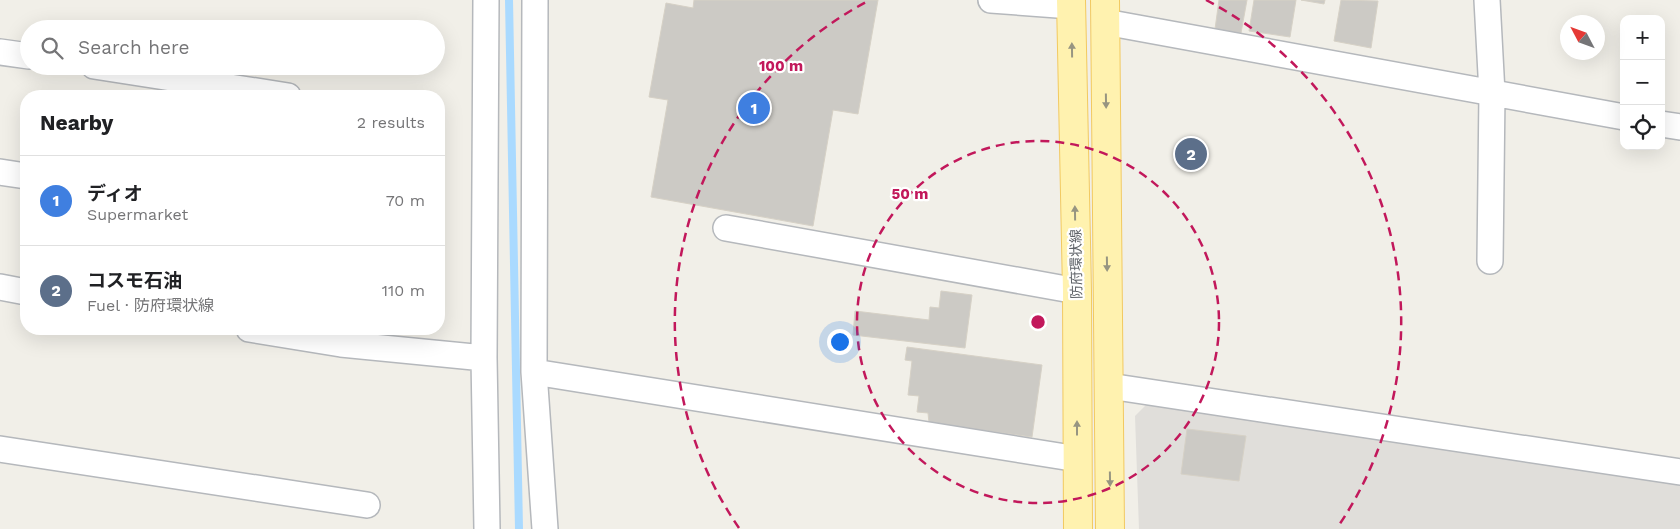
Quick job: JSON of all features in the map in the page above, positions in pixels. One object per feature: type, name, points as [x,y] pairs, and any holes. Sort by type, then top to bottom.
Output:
[{"type":"main road","name":"防府環状線","points":[[1071,3],[1077,292],[1078,529]]},
{"type":"main road","points":[[1105,11],[1110,529]]},
{"type":"street","points":[[486,0],[484,358],[487,529]]},
{"type":"street","points":[[535,0],[534,372],[545,529]]},
{"type":"street","points":[[991,0],[1071,3]]},
{"type":"street","points":[[1487,0],[1492,93],[1490,261]]},
{"type":"street","points":[[1105,11],[1492,93],[1620,116]]},
{"type":"street","points":[[0,52],[20,55]]},
{"type":"street","points":[[152,75],[249,90]]},
{"type":"street","points":[[1665,125],[1680,127]]},
{"type":"street","points":[[0,172],[20,175]]},
{"type":"street","points":[[726,228],[1077,292]]},
{"type":"street","points":[[0,284],[0,298]]},
{"type":"street","points":[[0,287],[20,291]]},
{"type":"street","points":[[328,335],[484,358]]},
{"type":"street","points":[[534,372],[1078,459]]},
{"type":"street","points":[[1108,386],[1680,472]]},
{"type":"street","points":[[0,449],[367,505]]},
{"type":"shaded area","points":[[1150,401],[1680,472],[1680,529],[1139,529],[1135,416]]},
{"type":"building","points":[[694,0],[878,0],[858,114],[833,110],[813,226],[651,197],[668,100],[649,97],[666,3],[693,8]]},
{"type":"building","points":[[1219,0],[1247,0],[1241,33],[1215,29]]},
{"type":"building","points":[[1254,0],[1296,0],[1290,37],[1249,31]]},
{"type":"building","points":[[1301,0],[1325,0],[1324,4]]},
{"type":"building","points":[[1341,0],[1378,1],[1371,48],[1334,41]]},
{"type":"building","points":[[941,291],[972,295],[965,348],[853,335],[855,311],[929,320],[930,307],[939,308]]},
{"type":"building","points":[[907,347],[1042,365],[1032,437],[929,423],[928,413],[917,412],[919,396],[908,395],[912,361],[905,360]]},
{"type":"building","points":[[1187,429],[1246,436],[1239,481],[1181,474]]},
{"type":"waterway","points":[[509,0],[519,529]]},
{"type":"place","name":"ディオ","points":[[754,108]]},
{"type":"place","name":"コスモ石油","points":[[1191,154]]}]
